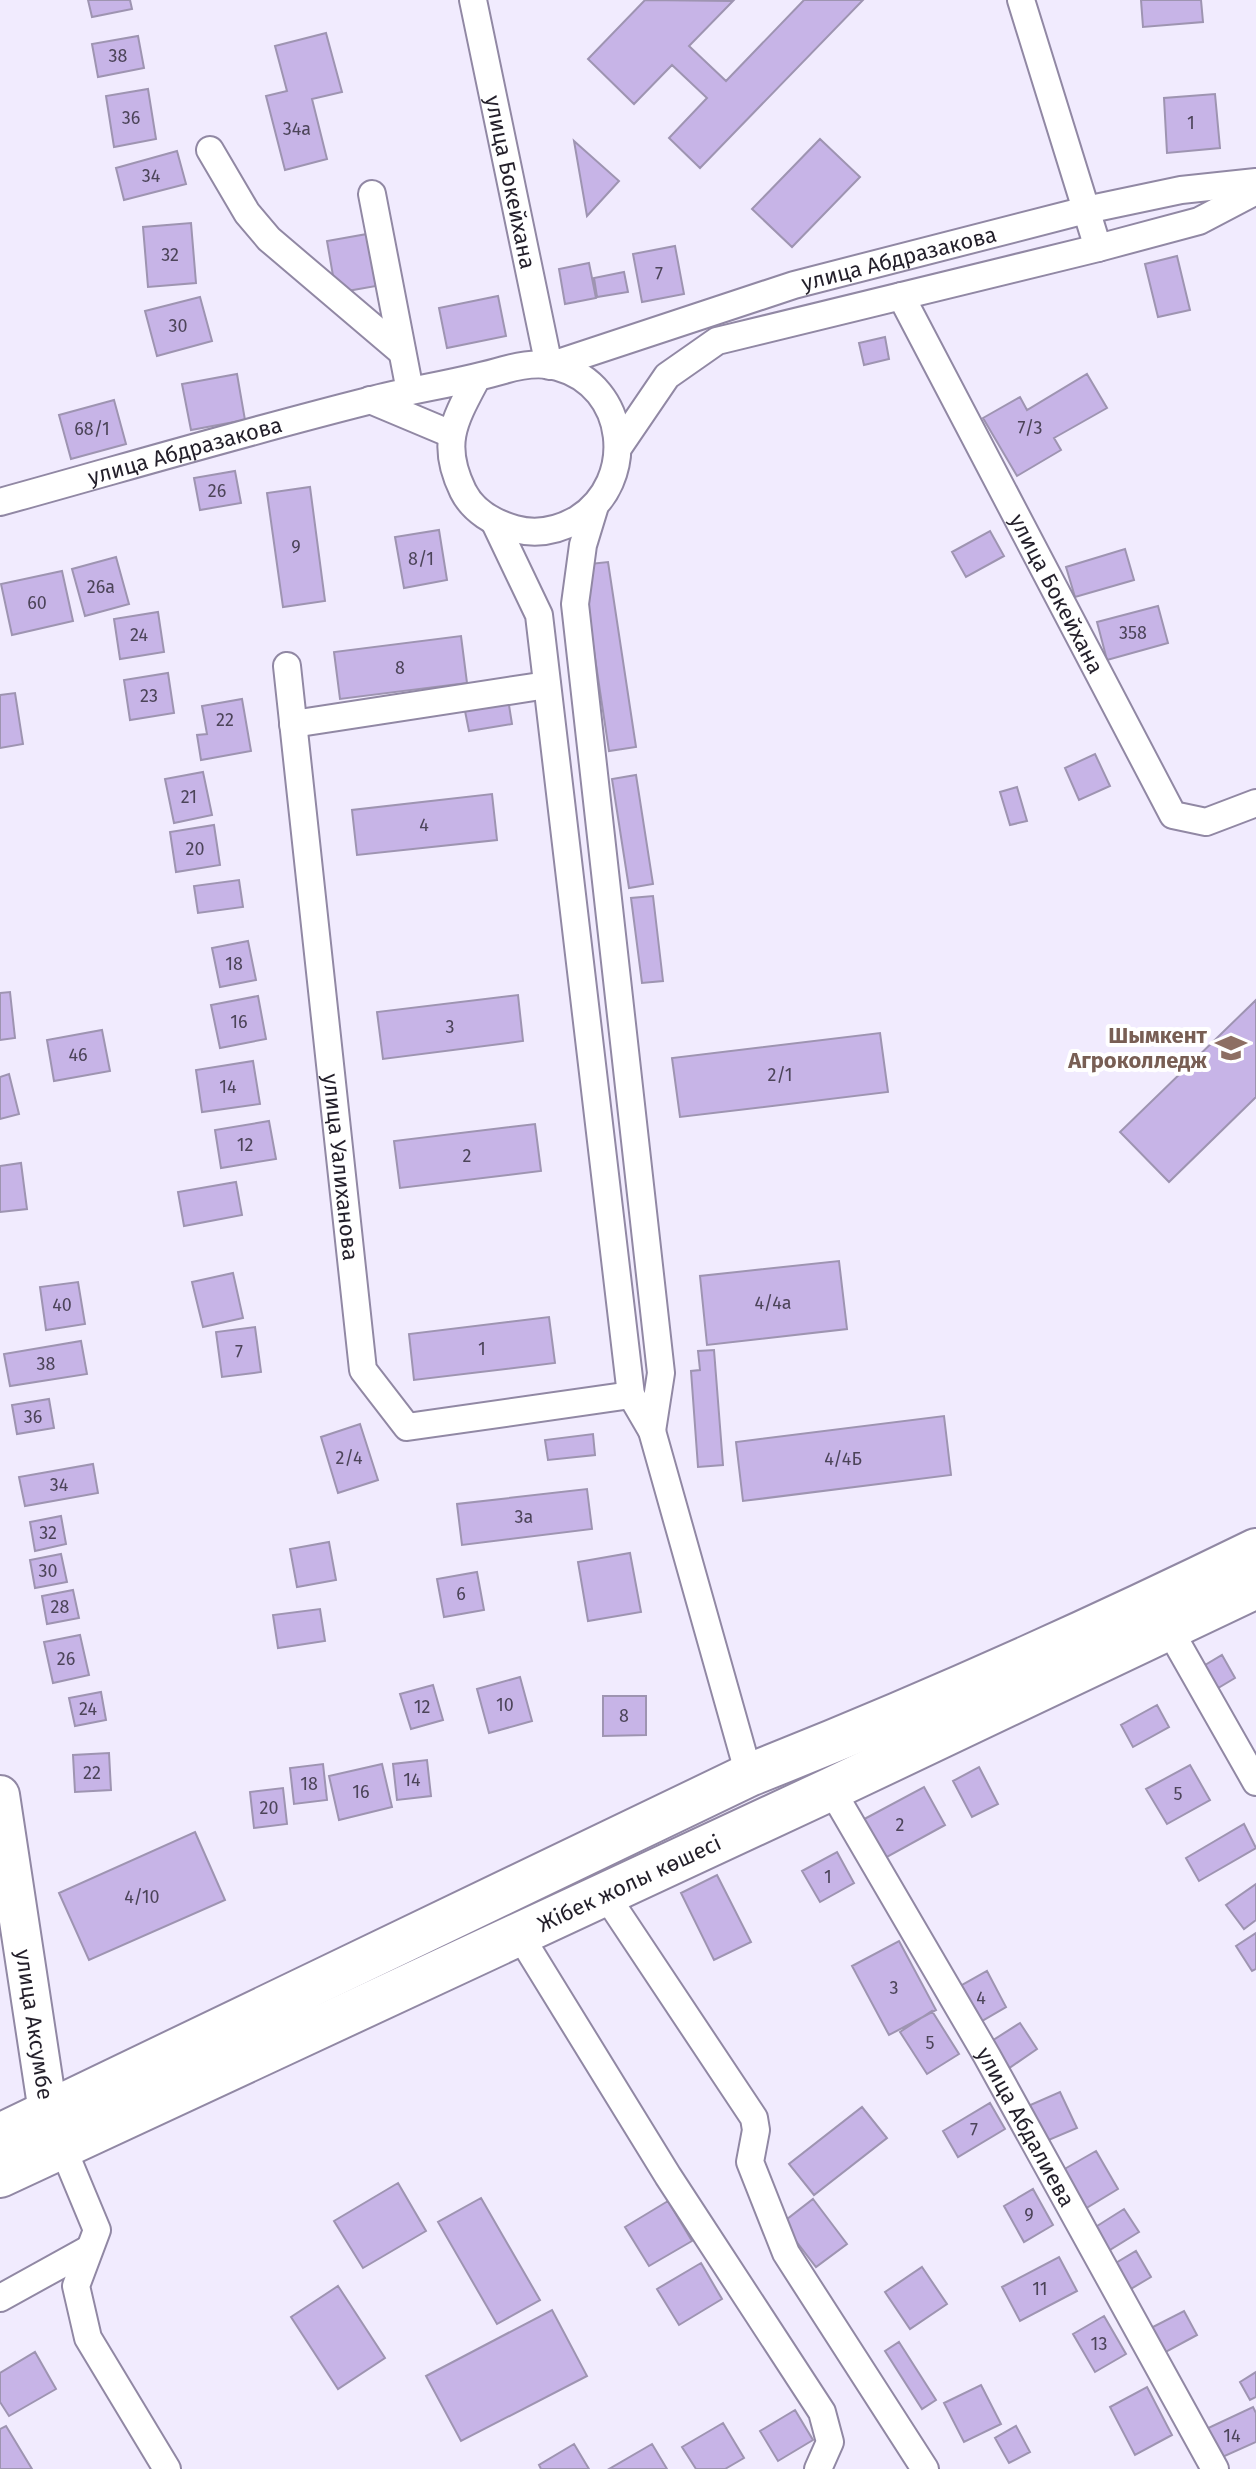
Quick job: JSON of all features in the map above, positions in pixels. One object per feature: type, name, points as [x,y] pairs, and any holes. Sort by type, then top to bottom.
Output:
[{"type":"main road","name":"Жібек жолы көшесі","points":[[0,2176],[55,2129],[749,1775],[1152,1600],[1256,1550]]},
{"type":"main road","name":"Жібек жолы көшесі","points":[[0,2135],[55,2129],[519,1934],[1256,1587]]},
{"type":"main road","name":"улица Аксумбе","points":[[0,1795],[55,2129]]},
{"type":"street","name":"улица Бокейхана","points":[[473,0],[549,366]]},
{"type":"street","points":[[1021,0],[1098,248]]},
{"type":"street","points":[[210,150],[247,213],[269,239],[402,352]]},
{"type":"street","name":"улица Абдразакова","points":[[549,366],[794,285],[1086,210],[1181,190],[1256,182]]},
{"type":"street","name":"улица Абдразакова","points":[[620,445],[667,376],[717,341],[1199,221],[1256,191]]},
{"type":"street","points":[[372,194],[410,391]]},
{"type":"street","name":"улица Бокейхана","points":[[901,296],[1173,815],[1206,822],[1256,803]]},
{"type":"street","points":[[652,1431],[661,1373],[575,604],[583,545],[594,509],[613,480],[620,445],[611,411],[589,384],[558,367],[523,365],[477,378],[451,434],[452,469],[468,500],[495,523],[539,615],[631,1395],[652,1431],[749,1775]]},
{"type":"street","name":"улица Абдразакова","points":[[0,502],[370,400],[477,378]]},
{"type":"street","points":[[370,400],[451,434]]},
{"type":"street","points":[[495,523],[529,532],[564,528],[594,509]]},
{"type":"street","name":"улица Уалиханова","points":[[287,666],[363,1370],[407,1427],[631,1395]]},
{"type":"street","points":[[293,724],[547,685]]},
{"type":"street","points":[[1169,1629],[1256,1782]]},
{"type":"street","name":"улица Абдалиева","points":[[831,1789],[987,2056],[1215,2469]]},
{"type":"street","points":[[605,1894],[754,2118],[756,2130],[750,2162],[786,2253],[925,2469]]},
{"type":"street","points":[[519,1934],[668,2176],[822,2412],[830,2442],[818,2469]]},
{"type":"street","points":[[55,2129],[97,2230],[76,2286],[88,2338],[167,2469]]},
{"type":"street","points":[[0,2298],[89,2249]]},
{"type":"building","points":[[88,0],[130,0],[132,9],[92,17]]},
{"type":"building","points":[[645,0],[733,1],[689,46],[726,81],[804,0],[863,0],[700,168],[669,138],[707,98],[672,65],[634,104],[588,59]]},
{"type":"building","points":[[1141,0],[1201,0],[1203,22],[1143,27]]},
{"type":"building","points":[[326,33],[342,92],[312,99],[327,159],[285,170],[266,96],[287,91],[275,46]]},
{"type":"building","points":[[138,36],[144,68],[98,77],[92,44]]},
{"type":"building","points":[[148,89],[156,139],[114,147],[106,96]]},
{"type":"building","points":[[1215,94],[1220,148],[1167,153],[1164,98]]},
{"type":"building","points":[[820,139],[860,177],[792,247],[752,209]]},
{"type":"building","points":[[574,141],[619,181],[587,216]]},
{"type":"building","points":[[177,151],[186,184],[124,200],[116,168]]},
{"type":"building","points":[[191,223],[196,283],[148,287],[143,227]]},
{"type":"building","points":[[367,234],[376,286],[336,293],[327,241]]},
{"type":"building","points":[[675,246],[684,294],[642,302],[633,254]]},
{"type":"building","points":[[1177,256],[1190,310],[1158,317],[1145,264]]},
{"type":"building","points":[[589,263],[596,298],[565,304],[559,269]]},
{"type":"building","points":[[624,272],[628,292],[597,297],[594,278]]},
{"type":"building","points":[[498,296],[506,336],[447,348],[439,308]]},
{"type":"building","points":[[200,297],[212,341],[157,356],[145,311]]},
{"type":"building","points":[[885,337],[889,359],[864,365],[859,343]]},
{"type":"building","points":[[237,374],[245,420],[191,430],[182,384]]},
{"type":"building","points":[[1087,374],[1107,408],[1054,438],[1061,450],[1017,476],[983,418],[1020,397],[1027,410]]},
{"type":"building","points":[[114,400],[126,444],[71,459],[59,415]]},
{"type":"building","points":[[235,471],[241,503],[200,510],[194,478]]},
{"type":"building","points":[[310,487],[325,601],[283,607],[267,493]]},
{"type":"building","points":[[439,530],[447,580],[404,588],[395,537]]},
{"type":"building","points":[[990,531],[1004,556],[966,577],[952,552]]},
{"type":"building","points":[[1125,549],[1134,580],[1075,597],[1066,567]]},
{"type":"building","points":[[116,557],[129,604],[85,616],[72,569]]},
{"type":"building","points":[[608,562],[636,747],[609,751],[581,565]]},
{"type":"building","points":[[62,571],[73,621],[12,635],[1,584]]},
{"type":"building","points":[[1158,606],[1168,643],[1107,660],[1097,622]]},
{"type":"building","points":[[158,612],[164,652],[120,659],[114,619]]},
{"type":"building","points":[[461,636],[467,683],[340,699],[334,652]]},
{"type":"building","points":[[168,673],[174,713],[130,720],[124,680]]},
{"type":"building","points":[[15,693],[23,744],[0,748],[0,695]]},
{"type":"building","points":[[242,699],[251,751],[201,760],[197,735],[207,734],[202,706]]},
{"type":"building","points":[[508,699],[512,724],[469,731],[464,706]]},
{"type":"building","points":[[1095,754],[1110,786],[1079,800],[1065,768]]},
{"type":"building","points":[[203,772],[212,815],[174,823],[165,779]]},
{"type":"building","points":[[636,775],[653,884],[629,888],[612,779]]},
{"type":"building","points":[[1017,787],[1027,821],[1010,825],[1000,792]]},
{"type":"building","points":[[492,794],[497,840],[357,855],[352,810]]},
{"type":"building","points":[[214,825],[220,865],[176,872],[170,832]]},
{"type":"building","points":[[239,880],[243,907],[198,913],[194,886]]},
{"type":"building","points":[[653,896],[663,981],[642,983],[631,898]]},
{"type":"building","points":[[248,941],[256,980],[220,987],[212,948]]},
{"type":"building","points":[[10,992],[15,1038],[0,1040],[0,993]]},
{"type":"building","points":[[518,995],[523,1041],[383,1059],[377,1012]]},
{"type":"building","points":[[258,996],[266,1039],[220,1048],[211,1005]]},
{"type":"building","name":"Шымкент Агроколледж","points":[[1256,1000],[1256,1097],[1169,1182],[1120,1132]]},
{"type":"building","points":[[102,1030],[110,1071],[54,1081],[47,1040]]},
{"type":"building","points":[[880,1033],[888,1092],[680,1117],[672,1058]]},
{"type":"building","points":[[253,1061],[260,1104],[202,1112],[196,1070]]},
{"type":"building","points":[[9,1074],[19,1114],[0,1119],[0,1077]]},
{"type":"building","points":[[269,1121],[276,1159],[221,1168],[215,1130]]},
{"type":"building","points":[[535,1124],[541,1171],[400,1188],[394,1141]]},
{"type":"building","points":[[21,1163],[27,1209],[0,1212],[0,1166]]},
{"type":"building","points":[[236,1182],[242,1215],[184,1226],[178,1192]]},
{"type":"building","points":[[839,1261],[847,1329],[707,1345],[700,1276]]},
{"type":"building","points":[[233,1273],[243,1318],[203,1327],[192,1282]]},
{"type":"building","points":[[78,1282],[85,1324],[46,1330],[40,1287]]},
{"type":"building","points":[[549,1317],[555,1363],[414,1380],[409,1334]]},
{"type":"building","points":[[255,1327],[261,1372],[222,1377],[216,1332]]},
{"type":"building","points":[[81,1341],[87,1374],[10,1386],[4,1354]]},
{"type":"building","points":[[714,1350],[723,1465],[698,1467],[691,1371],[700,1370],[698,1351]]},
{"type":"building","points":[[49,1399],[54,1428],[17,1434],[12,1405]]},
{"type":"building","points":[[944,1416],[951,1475],[743,1501],[736,1442]]},
{"type":"building","points":[[360,1424],[378,1480],[338,1493],[321,1437]]},
{"type":"building","points":[[593,1434],[595,1455],[548,1460],[545,1440]]},
{"type":"building","points":[[93,1464],[98,1493],[25,1506],[19,1477]]},
{"type":"building","points":[[587,1489],[592,1529],[462,1545],[457,1504]]},
{"type":"building","points":[[61,1516],[66,1544],[35,1551],[30,1522]]},
{"type":"building","points":[[329,1542],[336,1580],[297,1587],[290,1549]]},
{"type":"building","points":[[630,1553],[641,1612],[588,1621],[578,1562]]},
{"type":"building","points":[[61,1554],[67,1582],[35,1588],[30,1560]]},
{"type":"building","points":[[477,1572],[484,1610],[444,1617],[437,1579]]},
{"type":"building","points":[[73,1590],[79,1618],[47,1624],[42,1596]]},
{"type":"building","points":[[320,1609],[325,1641],[278,1648],[273,1615]]},
{"type":"building","points":[[80,1635],[89,1675],[53,1683],[44,1642]]},
{"type":"building","points":[[1222,1655],[1235,1678],[1208,1694],[1195,1671]]},
{"type":"building","points":[[520,1677],[532,1721],[489,1733],[477,1689]]},
{"type":"building","points":[[433,1685],[443,1720],[411,1729],[400,1694]]},
{"type":"building","points":[[101,1692],[106,1720],[75,1726],[69,1698]]},
{"type":"building","points":[[603,1696],[646,1696],[646,1735],[603,1736]]},
{"type":"building","points":[[1157,1705],[1169,1727],[1133,1747],[1121,1725]]},
{"type":"building","points":[[109,1753],[111,1790],[75,1792],[73,1755]]},
{"type":"building","points":[[427,1760],[431,1796],[397,1800],[393,1764]]},
{"type":"building","points":[[323,1764],[327,1800],[294,1804],[290,1768]]},
{"type":"building","points":[[382,1764],[392,1807],[339,1820],[329,1776]]},
{"type":"building","points":[[1190,1765],[1210,1800],[1167,1824],[1146,1789]]},
{"type":"building","points":[[979,1767],[998,1804],[972,1817],[953,1781]]},
{"type":"building","points":[[924,1787],[945,1825],[876,1863],[855,1824]]},
{"type":"building","points":[[283,1788],[287,1824],[254,1828],[250,1792]]},
{"type":"building","points":[[1244,1824],[1256,1848],[1199,1881],[1186,1858]]},
{"type":"building","points":[[195,1832],[225,1900],[89,1960],[59,1893]]},
{"type":"building","points":[[837,1852],[854,1883],[820,1902],[802,1871]]},
{"type":"building","points":[[717,1875],[751,1942],[714,1960],[681,1893]]},
{"type":"building","points":[[1256,1884],[1256,1920],[1244,1929],[1226,1905]]},
{"type":"building","points":[[1256,1933],[1256,1969],[1252,1971],[1236,1946]]},
{"type":"building","points":[[899,1941],[936,2010],[889,2035],[852,1966]]},
{"type":"building","points":[[987,1971],[1006,2007],[975,2025],[955,1989]]},
{"type":"building","points":[[932,2011],[959,2054],[927,2074],[900,2032]]},
{"type":"building","points":[[1020,2023],[1037,2049],[1005,2071],[987,2044]]},
{"type":"building","points":[[1060,2092],[1077,2128],[1044,2142],[1028,2106]]},
{"type":"building","points":[[990,2103],[1005,2129],[958,2157],[943,2131]]},
{"type":"building","points":[[862,2107],[887,2138],[814,2195],[789,2164]]},
{"type":"building","points":[[1096,2151],[1118,2189],[1083,2210],[1061,2171]]},
{"type":"building","points":[[398,2183],[426,2231],[363,2268],[334,2221]]},
{"type":"building","points":[[1033,2189],[1053,2225],[1024,2242],[1004,2206]]},
{"type":"building","points":[[481,2198],[540,2300],[497,2324],[438,2222]]},
{"type":"building","points":[[813,2199],[847,2244],[816,2267],[782,2223]]},
{"type":"building","points":[[668,2201],[692,2241],[649,2266],[625,2227]]},
{"type":"building","points":[[1124,2209],[1139,2232],[1100,2256],[1086,2233]]},
{"type":"building","points":[[1136,2251],[1151,2277],[1124,2293],[1109,2267]]},
{"type":"building","points":[[1059,2257],[1077,2291],[1020,2321],[1002,2287]]},
{"type":"building","points":[[701,2263],[722,2299],[679,2325],[657,2289]]},
{"type":"building","points":[[922,2267],[947,2304],[910,2329],[885,2292]]},
{"type":"building","points":[[338,2286],[385,2358],[338,2389],[291,2317]]},
{"type":"building","points":[[552,2310],[587,2376],[461,2441],[426,2376]]},
{"type":"building","points":[[1184,2311],[1197,2335],[1162,2354],[1149,2329]]},
{"type":"building","points":[[1104,2316],[1126,2354],[1095,2372],[1073,2334]]},
{"type":"building","points":[[899,2342],[936,2400],[922,2409],[885,2351]]},
{"type":"building","points":[[35,2352],[56,2389],[9,2416],[0,2402],[0,2373]]},
{"type":"building","points":[[1256,2372],[1256,2397],[1250,2400],[1240,2382]]},
{"type":"building","points":[[981,2385],[1001,2424],[964,2442],[944,2403]]},
{"type":"building","points":[[1147,2387],[1172,2435],[1135,2455],[1110,2407]]},
{"type":"building","points":[[1253,2407],[1256,2413],[1256,2442],[1218,2459],[1204,2430]]},
{"type":"building","points":[[795,2410],[813,2440],[778,2461],[760,2431]]},
{"type":"building","points":[[723,2423],[744,2458],[725,2469],[696,2469],[682,2447]]},
{"type":"building","points":[[6,2426],[32,2469],[0,2469],[0,2429]]},
{"type":"building","points":[[1016,2426],[1030,2452],[1009,2463],[995,2438]]},
{"type":"building","points":[[574,2444],[589,2469],[541,2469],[539,2465]]},
{"type":"building","points":[[652,2444],[667,2469],[609,2469]]},
{"type":"place","name":"Шымкент Агроколледж","points":[[1231,1048]]}]
